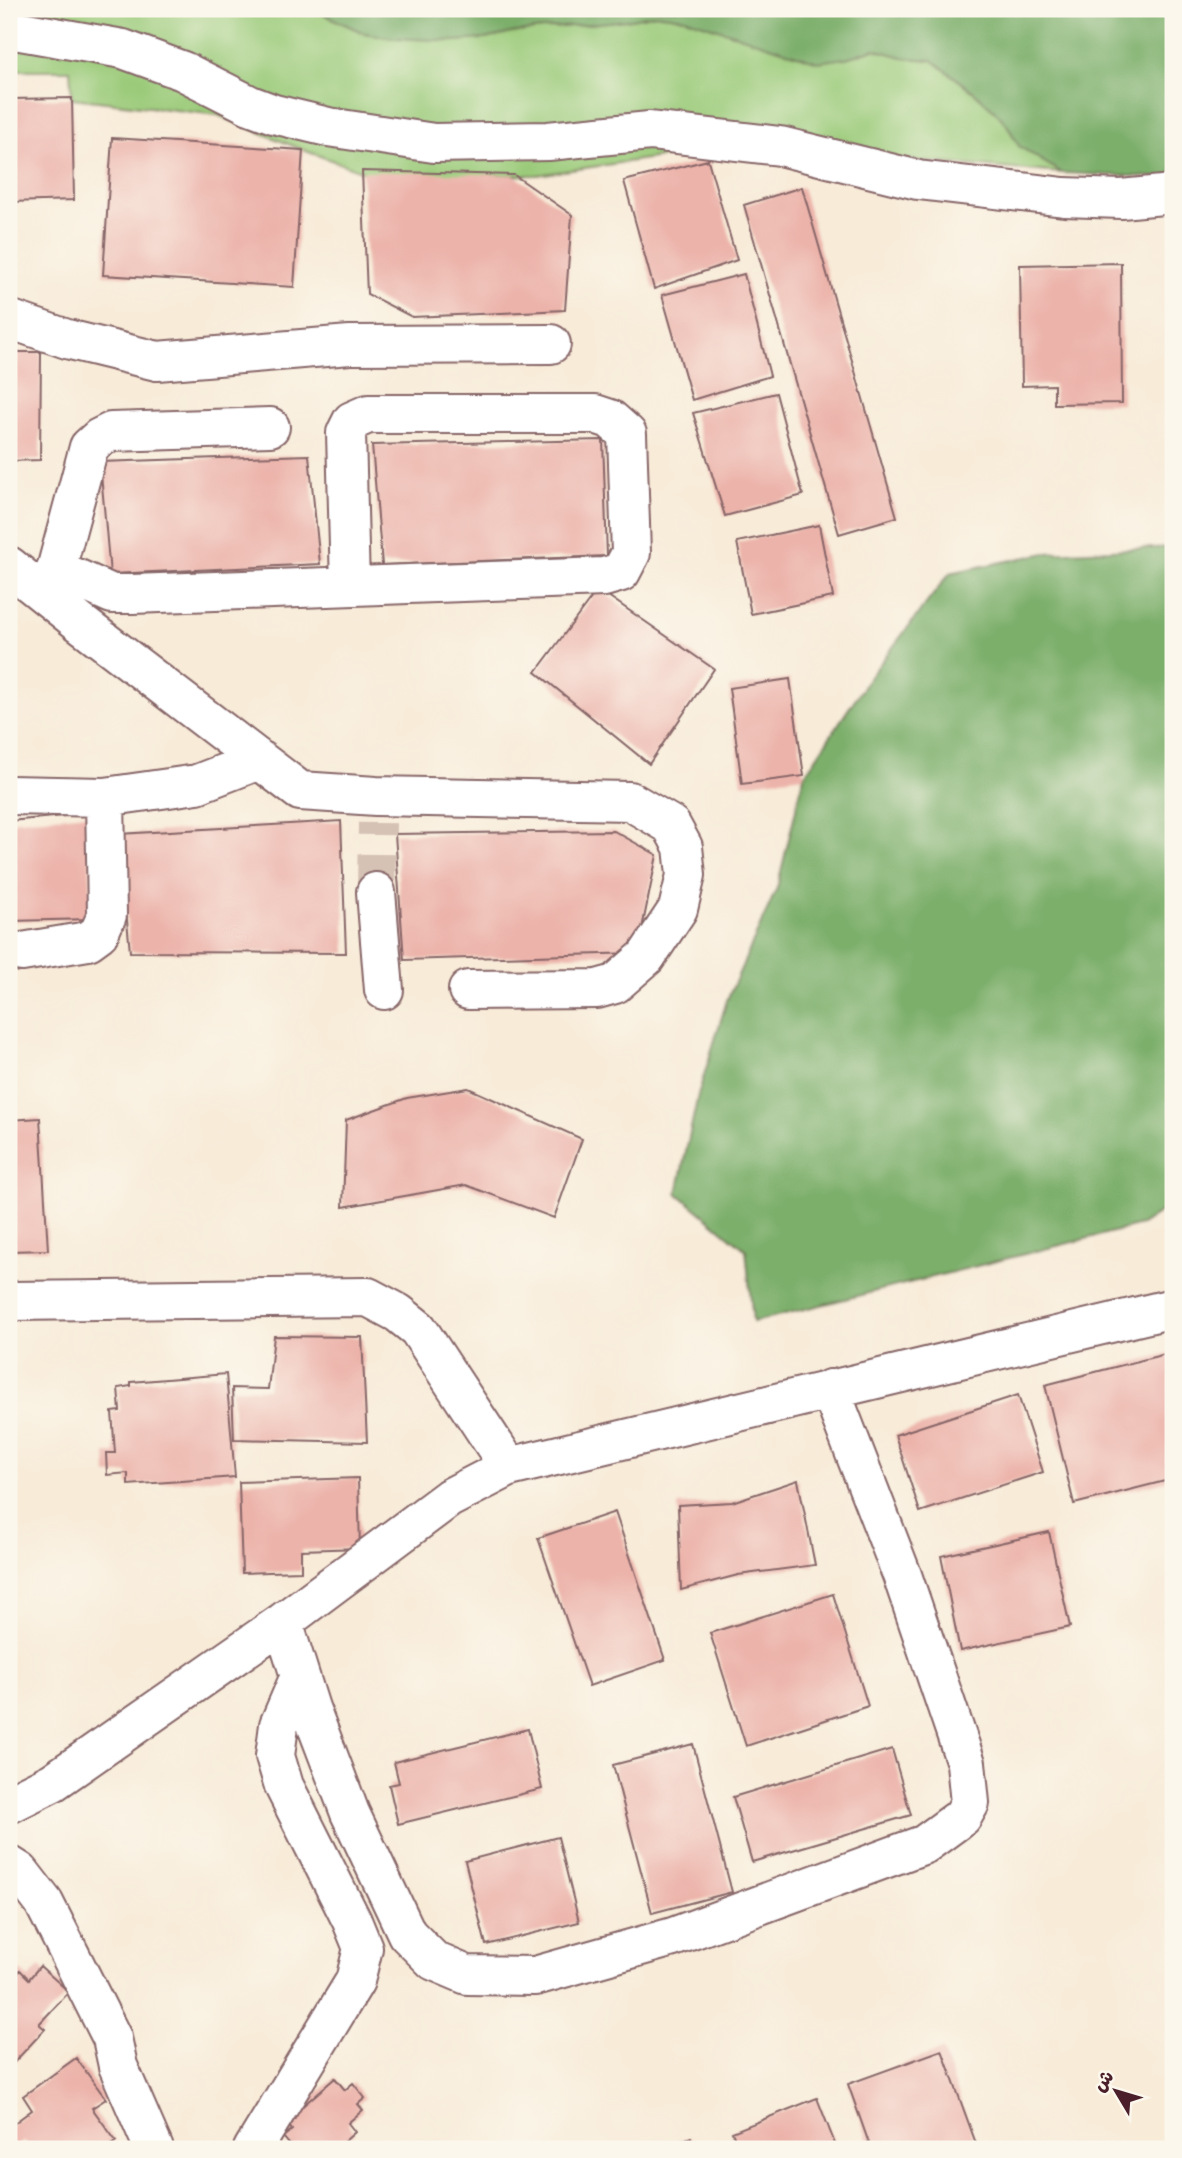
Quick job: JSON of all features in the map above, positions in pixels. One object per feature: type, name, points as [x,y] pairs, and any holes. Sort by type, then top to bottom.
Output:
[{"type":"street","points":[[9,29],[123,50],[183,71],[250,105],[274,114],[328,127],[434,143],[548,141],[650,131],[780,146],[918,180],[1064,197],[1121,199],[1173,194]]},
{"type":"street","points":[[9,319],[67,339],[157,361],[350,345],[551,344]]},
{"type":"street","points":[[9,566],[52,583],[112,594],[604,578],[621,572],[631,553],[627,434],[610,419],[595,414],[368,414],[352,421],[346,433],[350,586]]},
{"type":"street","points":[[52,583],[89,447],[99,438],[111,432],[270,426]]},
{"type":"street","points":[[52,583],[259,760],[300,791],[377,810],[630,801],[671,825],[683,847],[686,874],[678,909],[646,957],[615,984],[597,989],[468,990]]},
{"type":"street","points":[[9,795],[105,797],[197,784],[259,760]]},
{"type":"street","points":[[22,951],[88,941],[99,933],[107,915],[105,797]]},
{"type":"street","points":[[376,892],[384,990]]},
{"type":"street","points":[[9,1301],[368,1297],[398,1312],[418,1329],[509,1467]]},
{"type":"street","points":[[9,1804],[53,1782],[283,1622],[449,1498],[509,1467],[1173,1308]]},
{"type":"street","points":[[283,1622],[350,1814],[407,1934],[434,1961],[467,1975],[535,1976],[673,1937],[925,1844],[962,1817],[970,1803],[966,1763],[902,1575],[830,1389]]},
{"type":"street","points":[[253,2149],[355,1981],[363,1948],[284,1786],[275,1756],[278,1725],[300,1676]]},
{"type":"street","points":[[9,1865],[20,1872],[44,1903],[112,2038],[118,2066],[154,2149]]},
{"type":"green space","points":[[9,9],[312,9],[364,33],[394,38],[485,39],[516,32],[626,20],[656,14],[685,18],[760,42],[846,58],[874,49],[906,58],[933,60],[994,110],[1006,123],[1019,146],[1062,173],[736,146],[537,175],[378,177],[218,115],[72,98],[70,70],[9,70]]},
{"type":"green space","points":[[312,9],[1173,9],[1173,178],[1062,173],[1019,146],[1006,123],[994,110],[932,60],[906,58],[874,49],[846,58],[818,62],[685,18],[656,14],[455,41],[394,38],[364,33]]},
{"type":"green space","points":[[1173,547],[1173,1204],[1141,1225],[753,1322],[746,1250],[677,1193],[698,1095],[727,1000],[777,888],[804,776],[869,678],[950,573],[1046,553]]},
{"type":"building","points":[[72,98],[74,200],[9,202],[9,99]]},
{"type":"building","points":[[112,138],[303,150],[294,287],[103,275]]},
{"type":"building","points":[[708,160],[737,260],[654,289],[624,181]]},
{"type":"building","points":[[362,171],[514,175],[572,215],[565,310],[412,317],[367,294]]},
{"type":"building","points":[[802,187],[897,517],[839,534],[744,205]]},
{"type":"building","points":[[1121,263],[1122,403],[1054,404],[1054,385],[1022,386],[1020,265]]},
{"type":"building","points":[[744,274],[770,376],[692,400],[662,295]]},
{"type":"building","points":[[9,352],[41,352],[40,460],[9,461]]},
{"type":"building","points":[[776,393],[803,495],[725,516],[693,413]]},
{"type":"building","points":[[603,440],[607,556],[382,565],[372,445]]},
{"type":"building","points":[[309,455],[320,564],[110,574],[100,462]]},
{"type":"building","points":[[819,525],[833,597],[751,614],[737,542]]},
{"type":"building","points":[[598,589],[714,669],[649,764],[536,672]]},
{"type":"building","points":[[790,679],[804,776],[742,784],[729,688]]},
{"type":"building","points":[[88,814],[92,919],[9,921],[9,821]]},
{"type":"building","points":[[341,821],[346,953],[130,952],[119,834]]},
{"type":"building","points":[[614,831],[657,855],[637,953],[404,960],[395,834]]},
{"type":"building","points":[[468,1088],[582,1139],[554,1218],[466,1185],[343,1207],[346,1120],[407,1098]]},
{"type":"building","points":[[40,1118],[48,1250],[9,1251],[9,1120]]},
{"type":"building","points":[[274,1336],[362,1337],[367,1442],[234,1439],[232,1388],[268,1389]]},
{"type":"building","points":[[1173,1352],[1173,1479],[1074,1504],[1045,1385]]},
{"type":"building","points":[[226,1374],[235,1477],[128,1485],[128,1473],[107,1475],[106,1453],[115,1453],[112,1412],[120,1411],[118,1388],[131,1386],[131,1382]]},
{"type":"building","points":[[1018,1395],[1043,1472],[920,1512],[895,1435]]},
{"type":"building","points":[[358,1478],[360,1548],[301,1550],[301,1571],[242,1573],[239,1482]]},
{"type":"building","points":[[798,1480],[815,1565],[738,1575],[681,1590],[678,1505],[732,1502]]},
{"type":"building","points":[[615,1512],[665,1660],[589,1686],[538,1538]]},
{"type":"building","points":[[1049,1532],[1070,1627],[960,1651],[941,1556]]},
{"type":"building","points":[[833,1594],[868,1706],[746,1746],[710,1633]]},
{"type":"building","points":[[528,1729],[542,1789],[398,1824],[389,1785],[399,1783],[394,1762]]},
{"type":"building","points":[[693,1744],[732,1892],[652,1913],[613,1765]]},
{"type":"building","points":[[892,1749],[911,1815],[752,1862],[733,1797]]},
{"type":"building","points":[[558,1837],[579,1922],[486,1945],[465,1861]]},
{"type":"building","points":[[9,1935],[13,1955],[9,1956]]},
{"type":"building","points":[[40,1966],[69,1992],[39,2024],[45,2029],[9,2068],[9,1983],[20,1970],[29,1979]]},
{"type":"building","points":[[942,2050],[978,2149],[871,2149],[848,2084]]},
{"type":"building","points":[[76,2058],[106,2099],[92,2108],[116,2141],[107,2149],[30,2149],[24,2141],[15,2148],[9,2139],[9,2127],[32,2110],[23,2096]]},
{"type":"building","points":[[335,2078],[345,2090],[353,2083],[365,2098],[358,2104],[363,2110],[348,2123],[355,2132],[338,2149],[285,2149],[290,2145],[283,2137],[292,2130],[288,2124],[291,2116]]},
{"type":"building","points":[[817,2098],[837,2149],[739,2149],[732,2132]]},
{"type":"building","points":[[691,2137],[695,2149],[658,2149]]},
{"type":"tunnel","points":[[376,892],[377,823]]}]
